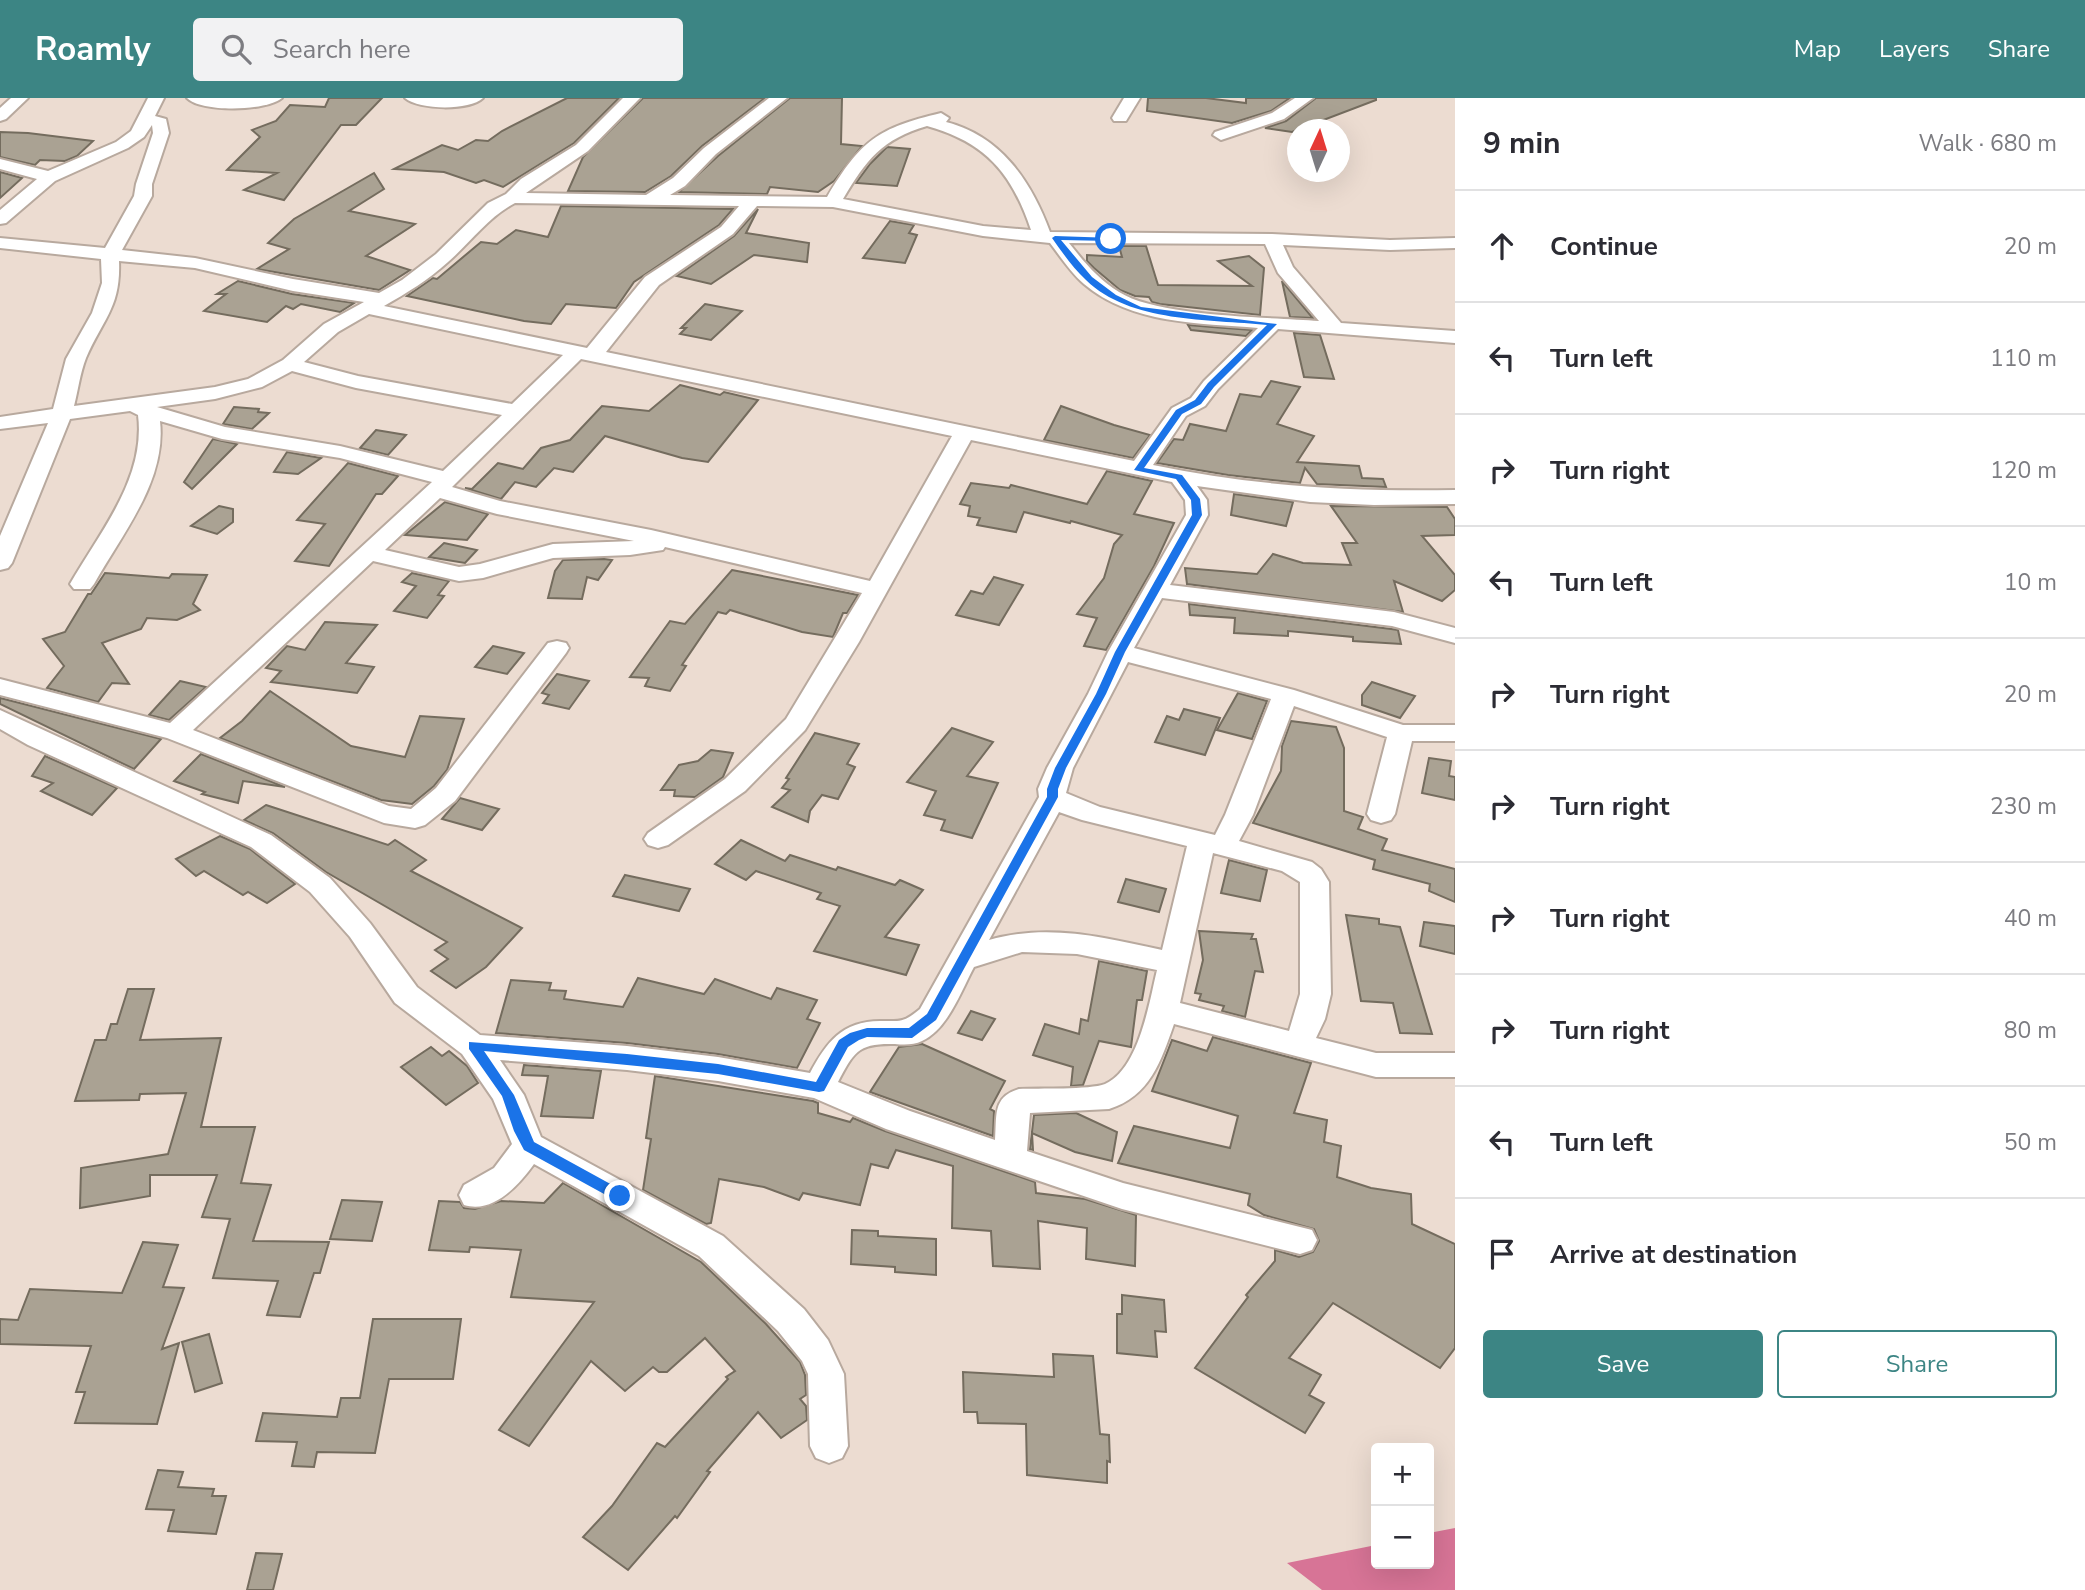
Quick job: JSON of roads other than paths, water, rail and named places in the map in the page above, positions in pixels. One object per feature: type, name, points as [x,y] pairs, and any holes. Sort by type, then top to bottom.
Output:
[{"type":"street","points":[[0,116],[20,98]]},
{"type":"street","points":[[0,219],[49,177],[122,145],[138,134],[154,98]]},
{"type":"street","points":[[195,98],[217,104],[274,98]]},
{"type":"street","points":[[414,98],[444,103],[464,102],[475,98]]},
{"type":"street","points":[[0,423],[62,414],[138,408],[255,383],[290,364],[331,328],[417,277],[452,249],[494,207],[512,198],[526,184],[580,150],[604,130],[632,98]]},
{"type":"street","points":[[652,198],[679,182],[710,151],[779,98]]},
{"type":"street","points":[[1120,118],[1132,98]]},
{"type":"street","points":[[1221,135],[1278,116],[1305,98]]},
{"type":"street","points":[[0,563],[62,414],[76,359],[102,313],[111,283],[110,255],[144,196],[144,184],[161,133],[160,122],[146,118]]},
{"type":"street","points":[[833,202],[872,143],[884,135],[933,120],[962,132],[991,150],[1023,190],[1048,237],[1089,279],[1114,297],[1140,309],[1337,330],[1455,337]]},
{"type":"street","points":[[0,164],[49,177]]},
{"type":"street","points":[[512,198],[833,202],[983,231],[1048,237],[1272,239],[1390,245],[1455,243]]},
{"type":"street","points":[[176,732],[442,485],[514,411],[584,353],[610,336],[637,293],[661,273],[700,252],[720,233],[732,226],[750,208],[750,201]]},
{"type":"street","points":[[1272,239],[1284,269],[1337,330]]},
{"type":"street","points":[[0,243],[195,263],[584,353],[1179,477],[1310,495],[1374,498],[1455,497]]},
{"type":"street","points":[[1139,470],[1179,412],[1198,402],[1211,385],[1273,324]]},
{"type":"street","points":[[290,364],[356,382],[514,411]]},
{"type":"street","points":[[138,408],[222,433],[340,452],[442,485],[498,507],[671,542],[874,589]]},
{"type":"street","points":[[82,584],[135,488],[149,456],[151,430],[138,408]]},
{"type":"street","points":[[658,839],[735,785],[791,731],[847,642],[874,589],[965,432]]},
{"type":"street","points":[[819,1087],[844,1044],[855,1037],[867,1033],[912,1033],[931,1017],[1053,797],[1052,789],[1060,768],[1101,694],[1120,652],[1181,548],[1197,515],[1196,499],[1179,477]]},
{"type":"street","points":[[367,553],[459,574],[474,573],[511,560],[557,550],[623,550],[671,542]]},
{"type":"street","points":[[1154,590],[1394,619],[1455,636]]},
{"type":"street","points":[[0,687],[100,715],[176,732],[384,814],[415,819],[437,805],[457,781],[481,744],[557,648]]},
{"type":"street","points":[[1120,652],[1285,695],[1401,733],[1455,733]]},
{"type":"street","points":[[1010,1158],[1014,1105],[1026,1099],[1081,1100],[1110,1097],[1130,1084],[1144,1063],[1163,1010],[1174,963],[1212,843],[1239,815],[1285,695]]},
{"type":"street","points":[[0,718],[37,739],[261,841],[320,885],[360,930],[406,995],[473,1046],[508,1095],[520,1131],[529,1146],[711,1247],[791,1321],[815,1352],[826,1374],[829,1446]]},
{"type":"street","points":[[1381,814],[1401,733]]},
{"type":"street","points":[[1053,797],[1069,806],[1094,814],[1212,843],[1297,867],[1311,875],[1315,888],[1313,938],[1318,969],[1310,1025],[1296,1045]]},
{"type":"street","points":[[988,912],[1006,930],[1025,941]]},
{"type":"street","points":[[964,959],[997,947],[1025,941],[1091,947],[1174,963]]},
{"type":"street","points":[[1163,1010],[1376,1065],[1455,1065]]},
{"type":"street","points":[[473,1046],[666,1063],[819,1087],[898,1120],[1122,1196],[1300,1240]]},
{"type":"street","points":[[476,1195],[506,1177],[529,1146]]}]
